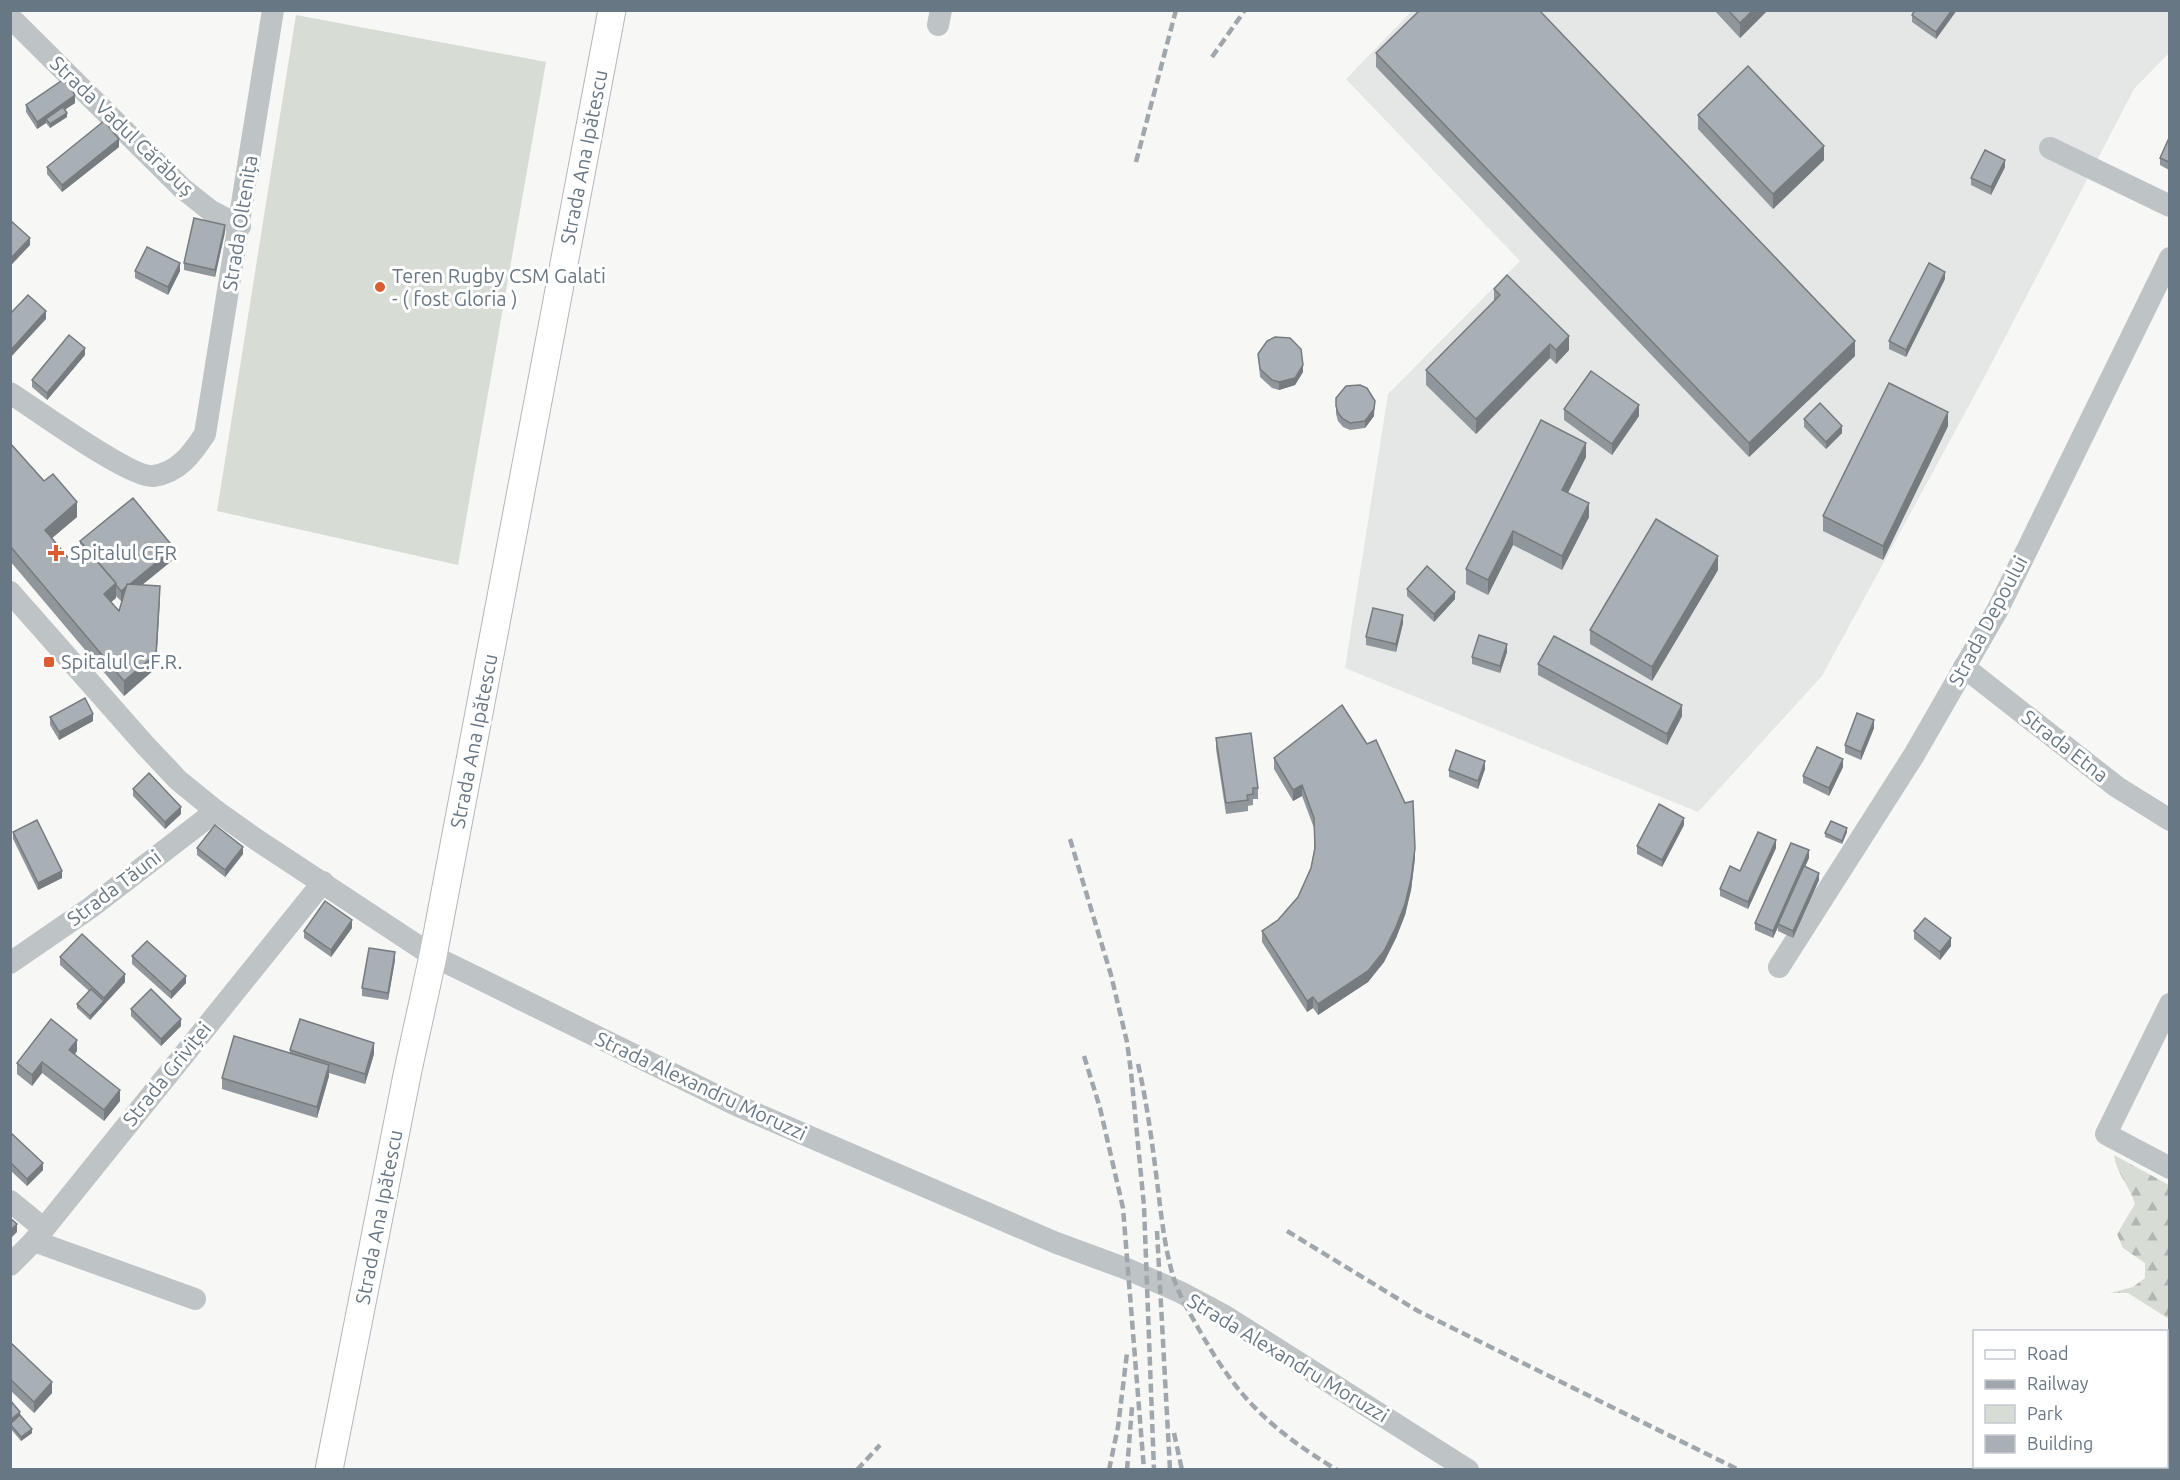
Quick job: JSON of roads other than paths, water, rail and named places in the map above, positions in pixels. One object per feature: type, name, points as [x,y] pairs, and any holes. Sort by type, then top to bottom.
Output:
[{"type":"main road","name":"Strada Ana Ipătescu","points":[[329,1470],[408,1070],[433,956],[612,10]]},
{"type":"street","name":"Strada Oltenița","points":[[10,393],[126,469],[151,477],[177,468],[193,453],[205,434],[273,10]]},
{"type":"street","name":"Strada Vadul Cărăbuș","points":[[10,17],[182,188],[211,211],[240,226]]},
{"type":"street","points":[[2050,148],[2169,206]]},
{"type":"street","name":"Strada Depoului","points":[[1779,967],[1914,755],[1998,609],[2169,258]]},
{"type":"street","name":"Strada Alexandru Moruzzi","points":[[10,592],[20,618],[178,780],[216,811],[433,956],[736,1105],[1054,1242],[1127,1269],[1180,1292],[1226,1316],[1468,1470]]},
{"type":"street","name":"Strada Etna","points":[[1964,667],[2117,787],[2169,820]]},
{"type":"street","name":"Strada Tăuni","points":[[10,963],[90,908],[216,811]]},
{"type":"street","name":"Strada Griviței","points":[[10,1265],[38,1234],[322,882]]},
{"type":"street","points":[[2169,1004],[2106,1134],[2169,1168]]},
{"type":"street","points":[[10,1201],[38,1234],[195,1299]]},
{"type":"railway","points":[[1136,162],[1176,10]]},
{"type":"railway","points":[[1212,57],[1245,10]]},
{"type":"railway","points":[[1070,839],[1111,975],[1127,1042],[1131,1072],[1144,1206],[1154,1470]]},
{"type":"railway","points":[[1084,1056],[1100,1108],[1123,1208],[1144,1470]]},
{"type":"railway","points":[[1138,1064],[1149,1122],[1165,1241],[1173,1276],[1182,1298],[1229,1377],[1259,1412],[1275,1427],[1337,1470]]},
{"type":"railway","points":[[1157,1231],[1170,1470]]},
{"type":"railway","points":[[1287,1231],[1418,1311],[1739,1470]]},
{"type":"railway","points":[[1109,1470],[1118,1427],[1127,1353]]},
{"type":"railway","points":[[1127,1470],[1132,1407]]},
{"type":"railway","points":[[1174,1433],[1182,1470]]},
{"type":"railway","points":[[857,1470],[880,1445]]},
{"type":"place","name":"Teren Rugby CSM Galati - ( fost Gloria )","points":[[380,287]]},
{"type":"place","name":"Spitalul CFR","points":[[56,553]]},
{"type":"place","name":"Spitalul C.F.R.","points":[[49,662]]}]
